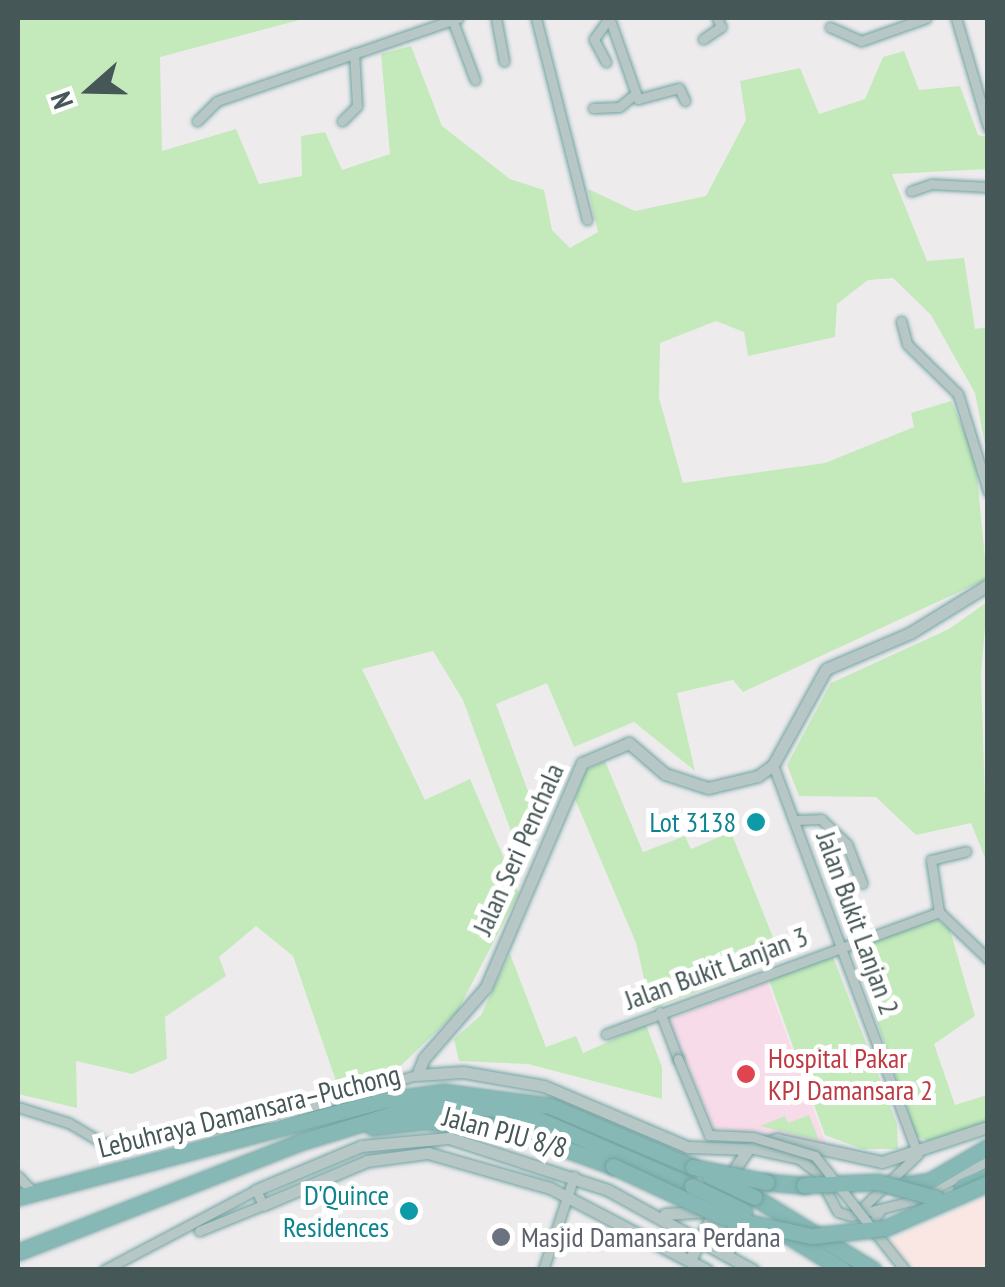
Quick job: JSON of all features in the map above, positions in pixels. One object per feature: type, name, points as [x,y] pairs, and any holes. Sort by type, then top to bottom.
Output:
[{"type":"highway","name":"Lebuhraya Damansara–Puchong","points":[[26,1195],[385,1100],[444,1092],[550,1106],[693,1168],[749,1204],[873,1270]]},
{"type":"highway","name":"Lebuhraya Damansara–Puchong","points":[[18,1252],[300,1142],[415,1107],[490,1108],[535,1118],[692,1186],[749,1204],[777,1229],[844,1270]]},
{"type":"highway","points":[[300,1142],[387,1124],[467,1122],[532,1134],[724,1217],[812,1236],[885,1228],[988,1183]]},
{"type":"highway","points":[[693,1168],[766,1182],[930,1181],[988,1147]]},
{"type":"highway","points":[[894,1182],[936,1198],[988,1175]]},
{"type":"highway","points":[[777,1229],[828,1270]]},
{"type":"street","points":[[196,121],[218,101],[455,18],[474,80]]},
{"type":"street","points":[[496,18],[504,61]]},
{"type":"street","points":[[536,18],[588,220]]},
{"type":"street","points":[[702,39],[721,26],[716,18]]},
{"type":"street","points":[[830,27],[861,41],[926,18]]},
{"type":"street","points":[[956,18],[988,127]]},
{"type":"street","points":[[606,62],[594,39],[610,19]]},
{"type":"street","points":[[610,19],[634,94],[644,99],[678,88],[686,101]]},
{"type":"street","points":[[342,121],[357,106],[354,53]]},
{"type":"street","points":[[593,108],[619,107],[634,94]]},
{"type":"street","points":[[911,191],[931,184],[988,187]]},
{"type":"street","points":[[901,321],[907,344],[958,394],[988,491]]},
{"type":"street","points":[[773,765],[826,668],[910,633],[988,585]]},
{"type":"street","name":"Jalan Seri Penchala","points":[[417,1075],[424,1058],[486,986],[582,764],[636,744],[666,774],[708,788],[758,776],[773,765]]},
{"type":"street","name":"Jalan Bukit Lanjan 2","points":[[773,765],[918,1154]]},
{"type":"street","points":[[796,820],[820,820],[847,844],[862,883]]},
{"type":"street","points":[[966,851],[931,860],[939,912],[988,960]]},
{"type":"street","name":"Jalan Bukit Lanjan 3","points":[[606,1034],[939,912]]},
{"type":"street","points":[[660,1012],[709,1135],[753,1137],[814,1152],[882,1162],[918,1154],[988,1128]]},
{"type":"street","points":[[18,1107],[69,1123],[106,1145],[276,1117],[417,1075],[514,1079],[678,1145],[748,1149],[798,1159],[820,1174]]},
{"type":"street","name":"Jalan PJU 8/8","points":[[234,1201],[361,1146],[424,1136],[574,1176],[652,1212],[753,1270]]},
{"type":"street","points":[[734,1170],[748,1149],[778,1140],[814,1152],[905,1270]]},
{"type":"street","points":[[798,1159],[814,1152]]},
{"type":"street","name":"Jalan PJU 8/8","points":[[208,1222],[199,1231],[367,1161],[428,1153],[568,1196],[707,1270]]},
{"type":"street","points":[[854,1214],[894,1182],[918,1154]]},
{"type":"street","points":[[825,1188],[838,1212],[854,1214],[912,1201],[988,1161]]},
{"type":"street","points":[[882,1162],[894,1182]]},
{"type":"street","points":[[18,1176],[26,1195]]},
{"type":"street","points":[[543,1270],[574,1176]]},
{"type":"street","points":[[256,1190],[263,1205]]},
{"type":"street","points":[[208,1222],[234,1201]]},
{"type":"street","points":[[104,1270],[234,1201]]},
{"type":"street","points":[[652,1212],[680,1217],[716,1207]]},
{"type":"street","points":[[690,1260],[716,1207]]},
{"type":"street","points":[[716,1207],[730,1256]]},
{"type":"street","points":[[870,1226],[873,1213],[885,1210]]},
{"type":"street","points":[[854,1214],[857,1235]]},
{"type":"street","points":[[188,1224],[226,1220]]},
{"type":"shaded area","name":"Hospital Pakar KPJ Damansara 2","points":[[767,981],[826,1144],[714,1128],[669,1020]]},
{"type":"shaded area","points":[[987,1197],[987,1269],[897,1268],[889,1241]]},
{"type":"green space","points":[[18,18],[307,18],[160,57],[162,151],[236,129],[259,184],[302,176],[301,136],[325,132],[342,170],[390,154],[381,54],[411,46],[442,126],[510,179],[544,190],[552,230],[570,248],[598,232],[588,189],[635,211],[706,196],[746,120],[740,81],[800,68],[819,114],[865,99],[883,57],[904,51],[919,90],[960,86],[978,135],[987,137],[987,169],[892,174],[927,261],[964,258],[975,329],[987,327],[987,455],[975,393],[931,315],[893,278],[868,280],[837,304],[835,337],[748,356],[744,332],[716,321],[660,343],[659,398],[683,483],[825,463],[914,427],[911,413],[951,401],[975,455],[987,579],[743,692],[733,680],[677,693],[695,771],[634,722],[574,747],[547,683],[496,704],[540,824],[516,845],[463,700],[433,651],[362,669],[425,800],[470,779],[519,893],[457,1012],[391,1075],[337,1084],[293,956],[256,926],[219,957],[226,976],[165,1017],[167,1059],[132,1074],[76,1061],[77,1108],[18,1094]]},
{"type":"green space","points":[[987,602],[981,675],[987,863],[971,823],[916,835],[876,797],[799,796],[787,765],[831,683],[949,629]]},
{"type":"green space","points":[[605,761],[643,852],[685,836],[691,849],[731,832],[782,960],[651,1009],[636,943],[575,799],[585,771]]},
{"type":"green space","points":[[935,918],[950,930],[975,1016],[934,1044],[955,1105],[987,1095],[987,1123],[928,1141],[916,1136],[855,957],[865,943]]},
{"type":"green space","points":[[510,954],[546,1047],[576,1036],[583,1053],[646,1025],[662,1067],[662,1099],[528,1064],[459,1061],[454,1039],[481,1015]]},
{"type":"green space","points":[[833,957],[897,1124],[898,1149],[862,1149],[825,1135],[769,980]]},
{"type":"green space","points":[[809,1115],[819,1140],[760,1126],[785,1116],[788,1123]]},
{"type":"place","name":"Lot 3138","points":[[756,822]]},
{"type":"place","name":"Hospital Pakar KPJ Damansara 2","points":[[746,1074]]},
{"type":"place","name":"D'Quince Residences","points":[[409,1211]]},
{"type":"place","name":"Masjid Damansara Perdana","points":[[501,1237]]}]
